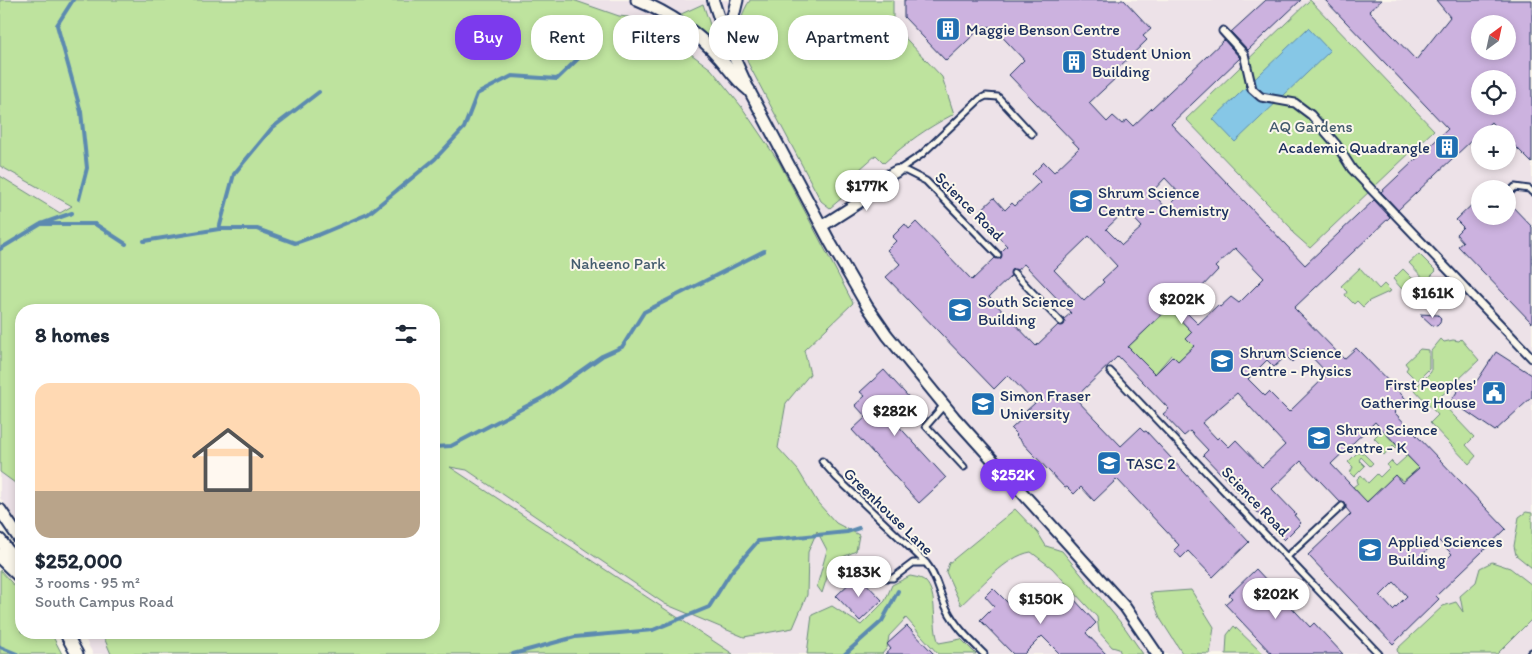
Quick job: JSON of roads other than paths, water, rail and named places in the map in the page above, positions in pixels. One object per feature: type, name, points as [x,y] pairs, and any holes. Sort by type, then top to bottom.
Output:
[{"type":"main road","points":[[0,556],[15,570]]},
{"type":"street","points":[[637,0],[662,12],[703,41],[738,82],[749,90]]},
{"type":"street","points":[[713,0],[718,15]]},
{"type":"street","points":[[733,15],[737,0]]},
{"type":"street","points":[[1223,31],[1244,54],[1252,89],[1261,97],[1295,103],[1311,115],[1336,144],[1352,169],[1532,358]]},
{"type":"street","points":[[735,60],[749,90],[822,226],[872,314],[887,336],[944,405],[1125,607],[1158,654]]},
{"type":"street","points":[[822,226],[858,203],[886,177],[897,171]]},
{"type":"street","points":[[0,510],[15,532]]},
{"type":"street","points":[[0,540],[15,561]]},
{"type":"street","points":[[69,639],[77,654]]},
{"type":"lane","points":[[897,171],[921,155],[980,99],[986,96],[998,97],[1032,134]]},
{"type":"lane","name":"Science Road","points":[[897,171],[906,171],[926,181],[998,255]]},
{"type":"lane","points":[[1516,187],[1529,189],[1532,192]]},
{"type":"lane","points":[[1014,273],[1061,322]]},
{"type":"lane","name":"Science Road","points":[[1110,371],[1288,556],[1379,654]]},
{"type":"lane","points":[[944,405],[926,426],[964,467]]},
{"type":"lane","name":"Greenhouse Lane","points":[[822,461],[837,478],[926,563],[932,571],[956,625],[984,654]]},
{"type":"lane","points":[[1288,556],[1342,506]]},
{"type":"lane","points":[[839,576],[854,565],[880,578],[893,578],[912,563],[926,563]]},
{"type":"water","points":[[1308,28],[1330,51],[1235,142],[1213,119]]},
{"type":"waterway","points":[[73,0],[57,25],[81,112],[87,168],[79,199]]},
{"type":"waterway","points":[[144,241],[219,229],[257,229],[295,243],[318,235],[368,214],[435,159],[464,128],[477,94],[512,76],[557,79],[577,60]]},
{"type":"waterway","points":[[219,229],[234,174],[272,128],[319,92]]},
{"type":"waterway","points":[[0,249],[41,224],[72,213]]},
{"type":"waterway","points":[[41,224],[95,224],[126,244]]},
{"type":"waterway","points":[[440,447],[451,446],[544,397],[602,356],[622,347],[644,312],[764,251]]},
{"type":"waterway","points":[[513,654],[575,637],[653,630],[709,607],[731,572],[758,541],[847,532],[859,528]]},
{"type":"waterway","points":[[845,654],[882,621],[898,591]]},
{"type":"waterway","points":[[0,647],[17,654]]},
{"type":"place","name":"Maggie Benson Centre","points":[[948,29]]},
{"type":"place","name":"Student Union Building","points":[[1074,62]]},
{"type":"place","name":"Academic Quadrangle","points":[[1447,147]]},
{"type":"place","name":"Shrum Science Centre - Chemistry","points":[[1081,201]]},
{"type":"place","name":"South Science Building","points":[[960,310]]},
{"type":"place","name":"Shrum Science Centre - Physics","points":[[1222,361]]},
{"type":"place","name":"First Peoples' Gathering House","points":[[1494,393]]},
{"type":"place","name":"Simon Fraser University","points":[[983,404]]},
{"type":"place","name":"Shrum Science Centre - K","points":[[1319,438]]},
{"type":"place","name":"TASC 2","points":[[1109,463]]},
{"type":"place","name":"Applied Sciences Building","points":[[1370,550]]},
{"type":"park label","name":"AQ Gardens","points":[[1311,126]]},
{"type":"park label","name":"Naheeno Park","points":[[618,263]]}]
